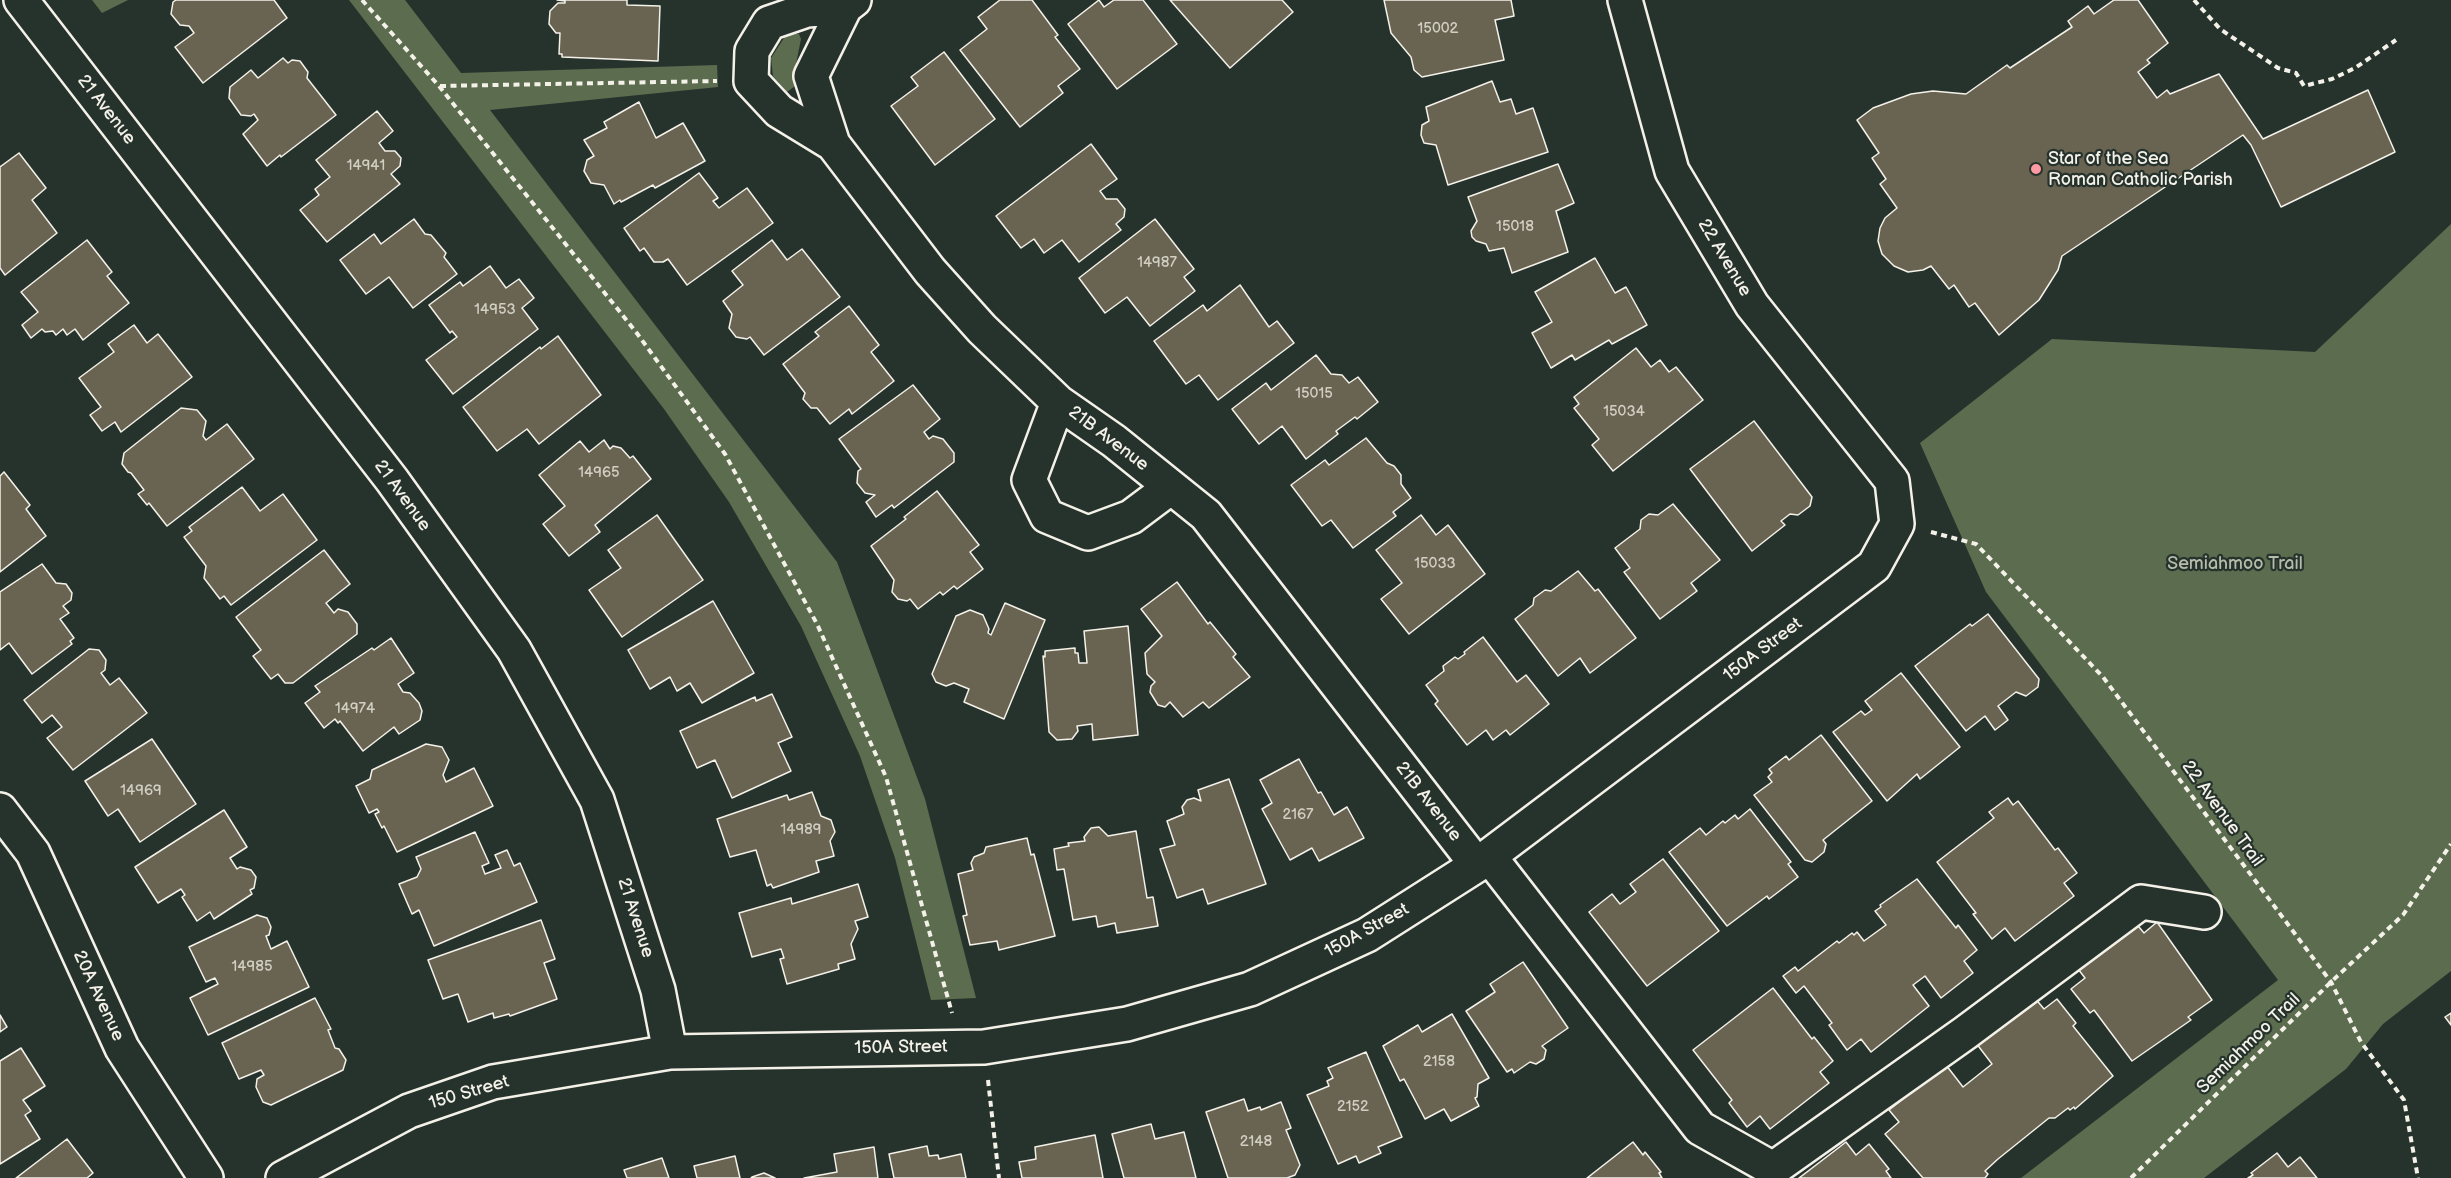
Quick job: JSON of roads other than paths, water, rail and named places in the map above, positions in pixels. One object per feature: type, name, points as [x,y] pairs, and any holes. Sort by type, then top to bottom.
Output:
[{"type":"street","name":"21 Avenue","points":[[21,0],[392,480],[514,650],[597,801],[658,990],[670,1052]]},
{"type":"street","name":"22 Avenue","points":[[1625,0],[1672,171],[1752,304],[1892,481]]},
{"type":"street","name":"21B Avenue","points":[[849,3],[811,76],[832,144],[930,271],[982,329],[1058,402],[1206,514],[1700,1128],[1773,1168],[1955,1040],[2141,902],[2204,912]]},
{"type":"street","points":[[832,144],[779,111],[751,81],[752,51],[769,23],[807,10],[849,3]]},
{"type":"street","points":[[1058,402],[1029,480],[1047,516],[1088,533],[1131,517],[1171,487]]},
{"type":"street","name":"150A Street","points":[[670,1052],[984,1047],[1127,1024],[1250,988],[1367,935],[1483,860],[1874,566],[1897,524],[1892,481]]},
{"type":"street","name":"20A Avenue","points":[[0,810],[33,853],[122,1048],[206,1178]]},
{"type":"street","name":"150 Street","points":[[283,1178],[409,1111],[494,1082],[670,1052]]},
{"type":"place","name":"Star of the Sea Roman Catholic Parish","points":[[2036,169]]},
{"type":"park label","name":"Semiahmoo Trail","points":[[2235,564]]}]
